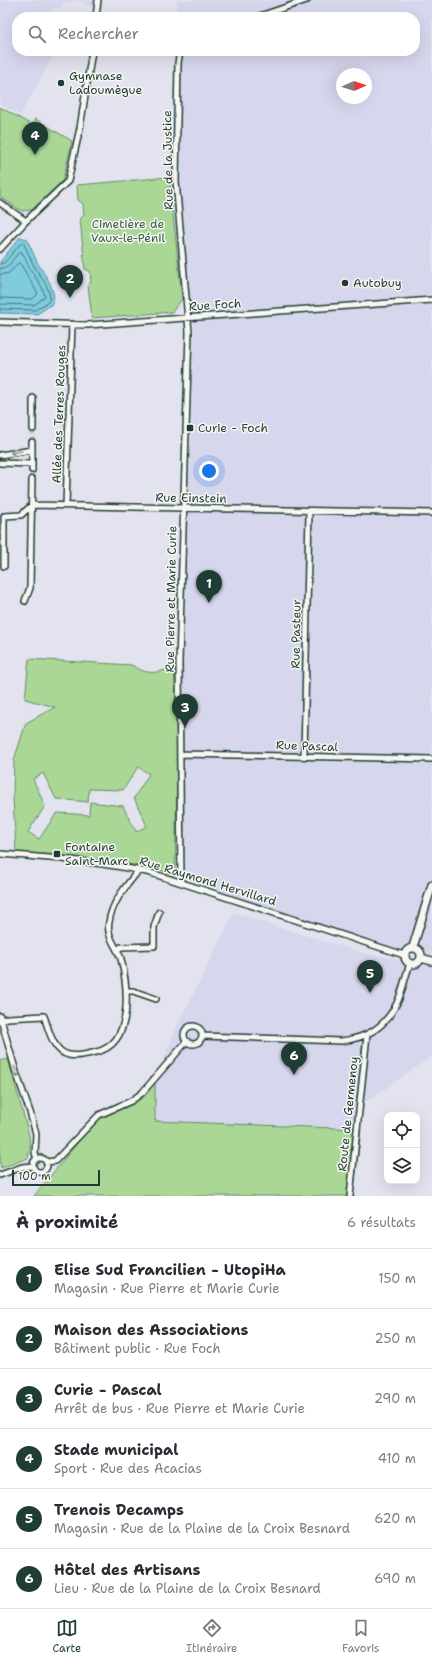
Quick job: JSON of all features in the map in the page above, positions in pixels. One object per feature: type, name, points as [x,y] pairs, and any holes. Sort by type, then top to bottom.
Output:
[{"type":"street","points":[[97,12],[98,0]]},
{"type":"street","points":[[272,12],[307,0]]},
{"type":"street","points":[[0,249],[68,180],[80,128],[91,56]]},
{"type":"street","name":"Rue de la Justice","points":[[179,56],[176,181],[188,317]]},
{"type":"street","points":[[0,203],[26,221]]},
{"type":"street","name":"Rue Foch","points":[[0,322],[88,325],[432,300]]},
{"type":"street","name":"Rue Pierre et Marie Curie","points":[[181,882],[179,664],[189,339],[188,317]]},
{"type":"street","name":"Allée des Terres Rouges","points":[[66,505],[72,324]]},
{"type":"street","points":[[33,398],[33,429]]},
{"type":"street","points":[[32,442],[32,470]]},
{"type":"street","points":[[0,455],[32,450]]},
{"type":"street","points":[[0,463],[32,464]]},
{"type":"street","points":[[25,600],[30,588],[32,479]]},
{"type":"street","points":[[4,566],[4,516],[21,516],[32,505]]},
{"type":"street","name":"Rue Einstein","points":[[32,505],[432,513]]},
{"type":"street","name":"Rue Pasteur","points":[[304,756],[309,511]]},
{"type":"street","name":"Rue Pascal","points":[[180,754],[432,759]]},
{"type":"street","name":"Rue Raymond Hervillard","points":[[0,854],[99,863],[138,870],[181,882],[404,955]]},
{"type":"street","points":[[37,1159],[35,1152],[36,1134],[32,1118],[16,1072],[1,1019],[44,1016],[56,1047],[68,1055],[74,1056],[105,1050],[119,1036],[126,1009],[126,991],[120,958],[109,936],[109,920],[118,898],[138,870]]},
{"type":"street","points":[[413,947],[432,885]]},
{"type":"street","points":[[117,950],[121,947],[154,946],[154,927],[159,912]]},
{"type":"street","points":[[413,947],[420,951],[421,958],[418,963],[410,964],[405,960],[404,955],[408,948],[413,947]]},
{"type":"street","points":[[421,958],[432,960]]},
{"type":"street","points":[[202,1036],[341,1041],[367,1035],[383,1024],[398,1002],[410,964]]},
{"type":"street","points":[[126,991],[133,991],[156,999]]},
{"type":"street","points":[[187,1041],[185,1032],[192,1027],[198,1028],[202,1036]]},
{"type":"street","name":"Route de Germenoy","points":[[350,1196],[367,1035]]},
{"type":"street","points":[[187,1041],[190,1043],[199,1042],[202,1036]]},
{"type":"street","points":[[37,1159],[42,1159],[46,1162],[55,1161],[99,1115],[131,1101],[142,1094],[187,1041]]},
{"type":"street","points":[[37,1159],[34,1161],[34,1166],[37,1171],[43,1172],[46,1168],[46,1162]]},
{"type":"street","points":[[0,1175],[22,1167],[34,1166]]},
{"type":"shaded area","points":[[0,0],[95,0],[94,8],[76,1],[64,3],[60,9],[53,8],[50,12],[12,12],[12,56],[54,56],[20,115],[0,104]]},
{"type":"shaded area","points":[[177,0],[432,0],[432,959],[180,881],[183,665],[194,326],[192,306],[182,299],[169,177],[175,56],[420,56],[420,12],[176,12]]},
{"type":"shaded area","points":[[234,913],[363,953],[432,966],[432,1056],[364,1103],[361,1129],[154,1121],[155,1081],[174,1032]]},
{"type":"green space","points":[[0,107],[32,125],[35,119],[72,141],[63,180],[32,210],[22,211],[0,197]]},
{"type":"green space","name":"Cimetière de Vaux-le-Pénil","points":[[169,177],[182,299],[172,312],[92,318],[88,285],[91,282],[90,271],[85,269],[80,219],[84,215],[83,204],[78,200],[77,185]]},
{"type":"green space","points":[[29,659],[132,665],[148,672],[163,671],[174,667],[178,735],[175,876],[153,867],[16,852],[13,797],[14,760],[26,723],[55,707],[25,699]],"holes":[[[138,767],[149,774],[134,798],[147,826],[136,832],[123,806],[90,802],[89,815],[58,813],[39,839],[28,832],[45,806],[33,779],[43,773],[56,799],[88,802],[89,789],[123,790]]]},
{"type":"green space","points":[[8,1059],[29,1135],[30,1148],[28,1158],[1,1168],[0,1061]]},
{"type":"green space","points":[[155,1081],[155,1121],[361,1129],[353,1196],[34,1196],[100,1115],[136,1101]]},
{"type":"water","points":[[20,237],[27,239],[37,262],[50,283],[53,292],[54,299],[51,305],[37,314],[0,313],[0,262]]},
{"type":"tunnel","points":[[32,442],[33,429]]},
{"type":"place","name":"Gymnase Ladoumègue","points":[[61,83]]},
{"type":"place","name":"Stade municipal","points":[[35,155]]},
{"type":"place","name":"Autobuy","points":[[345,283]]},
{"type":"place","name":"Maison des Associations","points":[[70,298]]},
{"type":"place","name":"Curie - Foch","points":[[190,428]]},
{"type":"place","name":"Elise Sud Francilien - UtopiHa","points":[[209,603]]},
{"type":"place","name":"Curie - Pascal","points":[[185,727]]},
{"type":"place","name":"Fontaine Saint-Marc","points":[[57,854]]},
{"type":"place","name":"Trenois Decamps","points":[[370,993]]},
{"type":"place","name":"Hôtel des Artisans","points":[[294,1075]]}]
